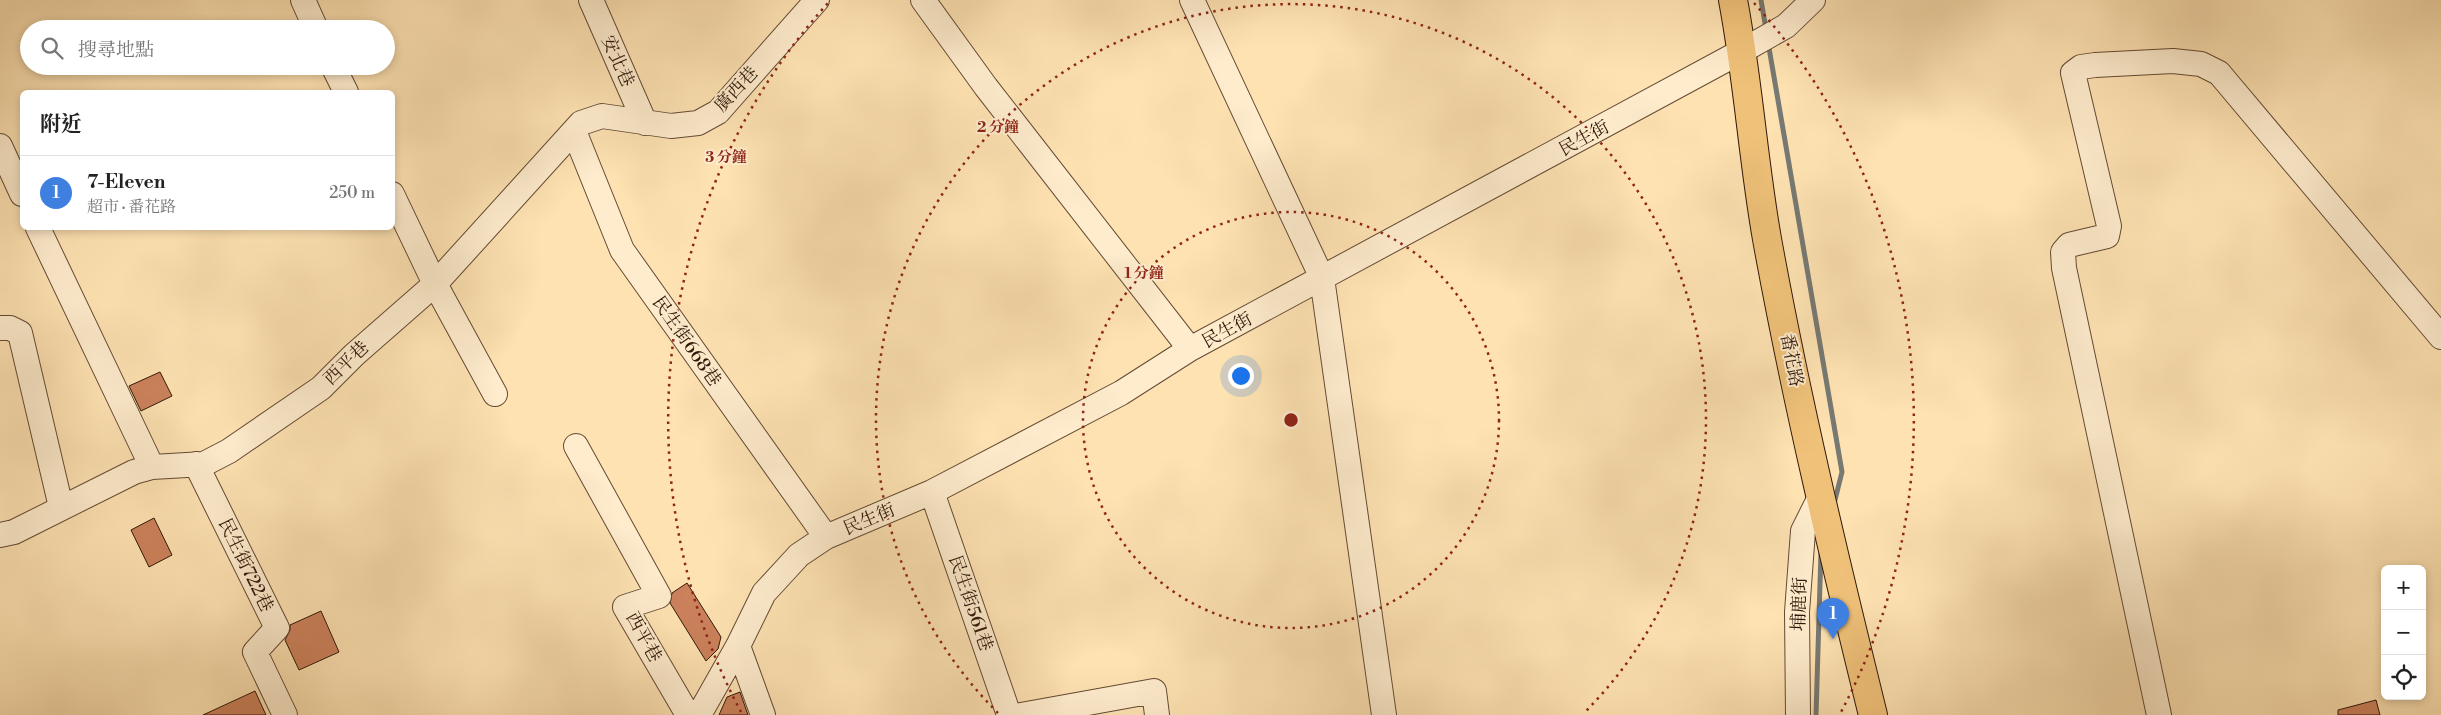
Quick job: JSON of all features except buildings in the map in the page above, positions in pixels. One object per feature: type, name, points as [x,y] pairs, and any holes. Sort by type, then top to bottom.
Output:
[{"type":"main road","name":"番花路","points":[[1733,0],[1742,51],[1767,238],[1820,497],[1872,715]]},
{"type":"street","points":[[303,0],[312,20]]},
{"type":"street","name":"安北巷","points":[[590,0],[645,123]]},
{"type":"street","name":"廣西巷","points":[[574,131],[581,123],[602,116],[671,126],[698,123],[718,112],[817,0]]},
{"type":"street","points":[[923,0],[986,87],[1190,350]]},
{"type":"street","points":[[1192,0],[1322,278],[1384,715]]},
{"type":"street","name":"民生街","points":[[699,715],[738,646],[764,593],[799,556],[826,537],[932,492],[1121,393],[1190,350],[1742,51],[1786,26],[1813,0]]},
{"type":"street","points":[[2159,715],[2064,268],[2063,252],[2070,245],[2107,236],[2109,226],[2074,73],[2081,67],[2095,65],[2173,61],[2201,64],[2219,73],[2441,337]]},
{"type":"street","points":[[338,75],[345,90]]},
{"type":"street","name":"西平巷","points":[[0,535],[14,532],[134,472],[152,467],[204,464],[229,451],[322,388],[354,355],[435,284],[574,131]]},
{"type":"street","name":"民生街668巷","points":[[574,131],[622,250],[826,537]]},
{"type":"street","points":[[0,146],[20,190]]},
{"type":"street","points":[[395,200],[435,284],[495,394]]},
{"type":"street","points":[[39,230],[152,467]]},
{"type":"street","points":[[0,328],[10,328],[20,333],[62,507]]},
{"type":"street","name":"西平巷","points":[[576,446],[659,596],[625,607],[688,715]]},
{"type":"street","name":"民生街722巷","points":[[196,464],[277,628],[254,652],[285,715]]},
{"type":"street","name":"民生街561巷","points":[[932,492],[1009,715]]},
{"type":"street","name":"埔鹿街","points":[[1798,715],[1797,612],[1803,532],[1820,497]]},
{"type":"street","points":[[738,646],[763,715]]},
{"type":"street","points":[[1021,715],[1154,691],[1157,715]]},
{"type":"waterway","points":[[1761,0],[1766,29]]},
{"type":"waterway","points":[[1768,42],[1842,472],[1834,504]]},
{"type":"waterway","points":[[1816,715],[1821,551]]},
{"type":"place","name":"7-Eleven","points":[[1833,639]]}]
